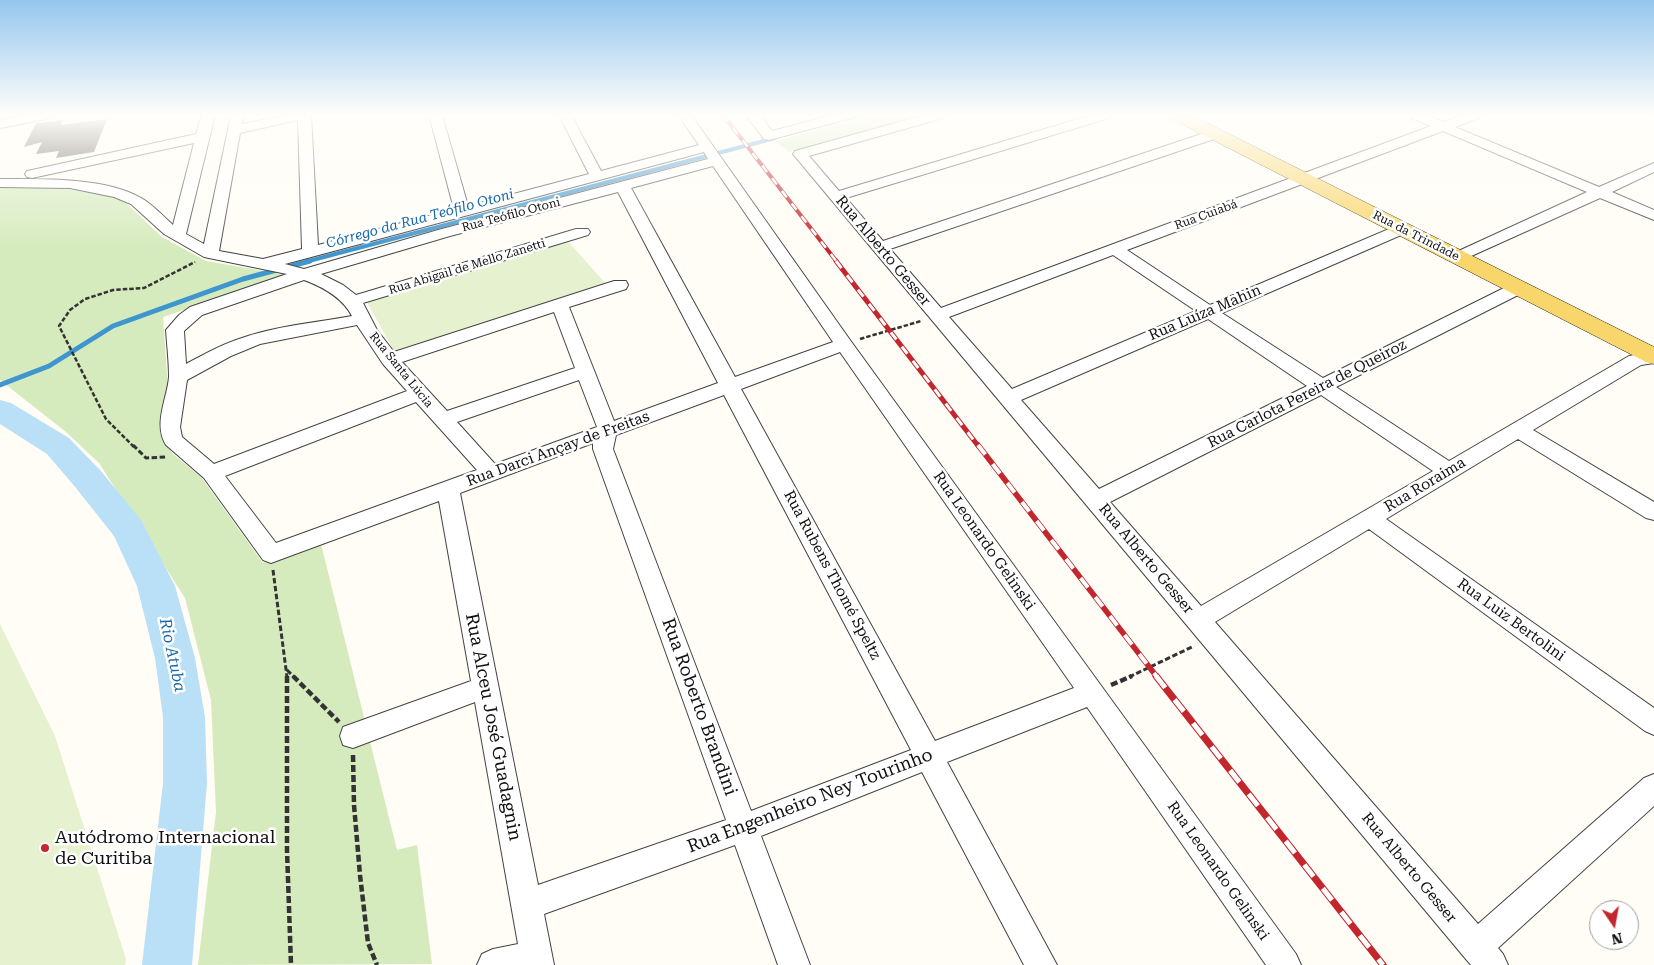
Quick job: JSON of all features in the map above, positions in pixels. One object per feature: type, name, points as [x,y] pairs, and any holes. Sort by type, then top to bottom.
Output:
[{"type":"main road","name":"Rua da Trindade","points":[[1266,160],[1654,357]]},
{"type":"street","points":[[0,182],[99,160]]},
{"type":"street","points":[[178,236],[197,161],[203,160]]},
{"type":"street","points":[[210,254],[228,160]]},
{"type":"street","points":[[306,160],[310,252]]},
{"type":"street","points":[[448,160],[462,211]]},
{"type":"street","points":[[589,160],[597,176]]},
{"type":"street","name":"Rua Teófilo Otoni","points":[[260,265],[597,176],[677,160]]},
{"type":"street","name":"Rua Teófilo Otoni","points":[[193,457],[176,444],[170,434],[178,377],[175,330],[184,318],[291,270],[444,234],[622,186],[693,160]]},
{"type":"street","name":"Rua Leonardo Gelinski","points":[[717,160],[844,344],[1285,965]]},
{"type":"street","name":"Rua Alberto Gesser","points":[[805,160],[1484,956]]},
{"type":"street","points":[[836,196],[955,160]]},
{"type":"street","points":[[880,247],[1138,160]]},
{"type":"street","name":"Rua Cuiabá","points":[[938,315],[1353,160]]},
{"type":"street","points":[[1524,160],[1654,215]]},
{"type":"street","points":[[1458,258],[1654,167]]},
{"type":"street","name":"Rua Santa Lúcia","points":[[0,182],[70,184],[118,193],[136,201],[178,236],[210,254],[291,270],[326,283],[352,301],[374,338],[390,360],[418,394],[491,473]]},
{"type":"street","name":"Rua Rubens Thomé Speltz","points":[[622,186],[1041,965]]},
{"type":"street","name":"Rua Luíza Mahin","points":[[1008,398],[1402,229]]},
{"type":"street","name":"Rua Abigail de Mello Zanetti","points":[[352,301],[582,232]]},
{"type":"street","points":[[1115,249],[1448,471]]},
{"type":"street","points":[[390,360],[620,285]]},
{"type":"street","name":"Rua Carlota Pereira de Queiroz","points":[[1096,500],[1518,288]]},
{"type":"street","name":"Rua Roberto Brandini","points":[[560,305],[585,371],[606,440],[794,965]]},
{"type":"street","points":[[178,377],[216,356],[274,334],[363,319]]},
{"type":"street","name":"Rua Darci Ançay de Freitas","points":[[271,554],[574,443],[597,444],[729,386],[844,344]]},
{"type":"street","name":"Rua Roraima","points":[[1205,628],[1369,518],[1636,360],[1654,357]]},
{"type":"street","points":[[443,420],[585,371]]},
{"type":"street","points":[[211,473],[418,394]]},
{"type":"street","points":[[1517,430],[1654,512]]},
{"type":"street","points":[[193,457],[211,473],[271,554]]},
{"type":"street","name":"Rua Alceu José Guadagnin","points":[[448,490],[537,960]]},
{"type":"street","name":"Rua Luiz Bertolini","points":[[1369,518],[1654,723]]},
{"type":"street","points":[[353,736],[485,687]]},
{"type":"street","name":"Rua Engenheiro Ney Tourinho","points":[[526,905],[744,828],[1092,693]]},
{"type":"street","points":[[1484,956],[1654,788]]},
{"type":"street","points":[[493,965],[537,960]]},
{"type":"path","points":[[193,457],[146,458],[106,419],[59,326],[69,309],[81,301],[101,292],[122,289],[139,290],[210,254]]},
{"type":"path","points":[[844,344],[938,315]]},
{"type":"path","points":[[271,554],[287,669],[287,841],[291,965]]},
{"type":"path","points":[[1092,693],[1150,668],[1205,628]]},
{"type":"path","points":[[287,669],[353,736],[354,805],[360,875],[368,943],[377,965]]},
{"type":"green space","points":[[41,186],[110,196],[126,203],[162,237],[206,261],[287,275],[163,317],[168,388],[160,432],[163,441],[174,455],[201,477],[263,563],[321,544],[397,850],[417,845],[432,964],[198,965],[216,812],[211,700],[185,598],[99,463],[66,432],[0,380],[0,187]]},
{"type":"green space","points":[[567,240],[606,284],[396,355],[367,302]]},
{"type":"green space","name":"Autódromo Internacional de Curitiba","points":[[0,624],[55,736],[126,959],[125,965],[0,965]]},
{"type":"waterway","name":"Córrego da Rua Teófilo Otoni","points":[[305,262],[691,160]]},
{"type":"waterway","name":"Córrego da Rua Teófilo Otoni","points":[[0,385],[49,366],[113,326],[243,279],[310,261]]},
{"type":"waterway","name":"Rio Atuba","points":[[0,410],[58,446],[88,479],[128,529],[156,586],[175,658],[184,717],[185,783],[167,965]]},
{"type":"railway","points":[[758,160],[837,262]]},
{"type":"railway","points":[[836,261],[979,447]]},
{"type":"railway","points":[[978,445],[1157,677]]},
{"type":"railway","points":[[1156,676],[1383,965]]},
{"type":"place","name":"Autódromo Internacional de Curitiba","points":[[45,848]]}]
